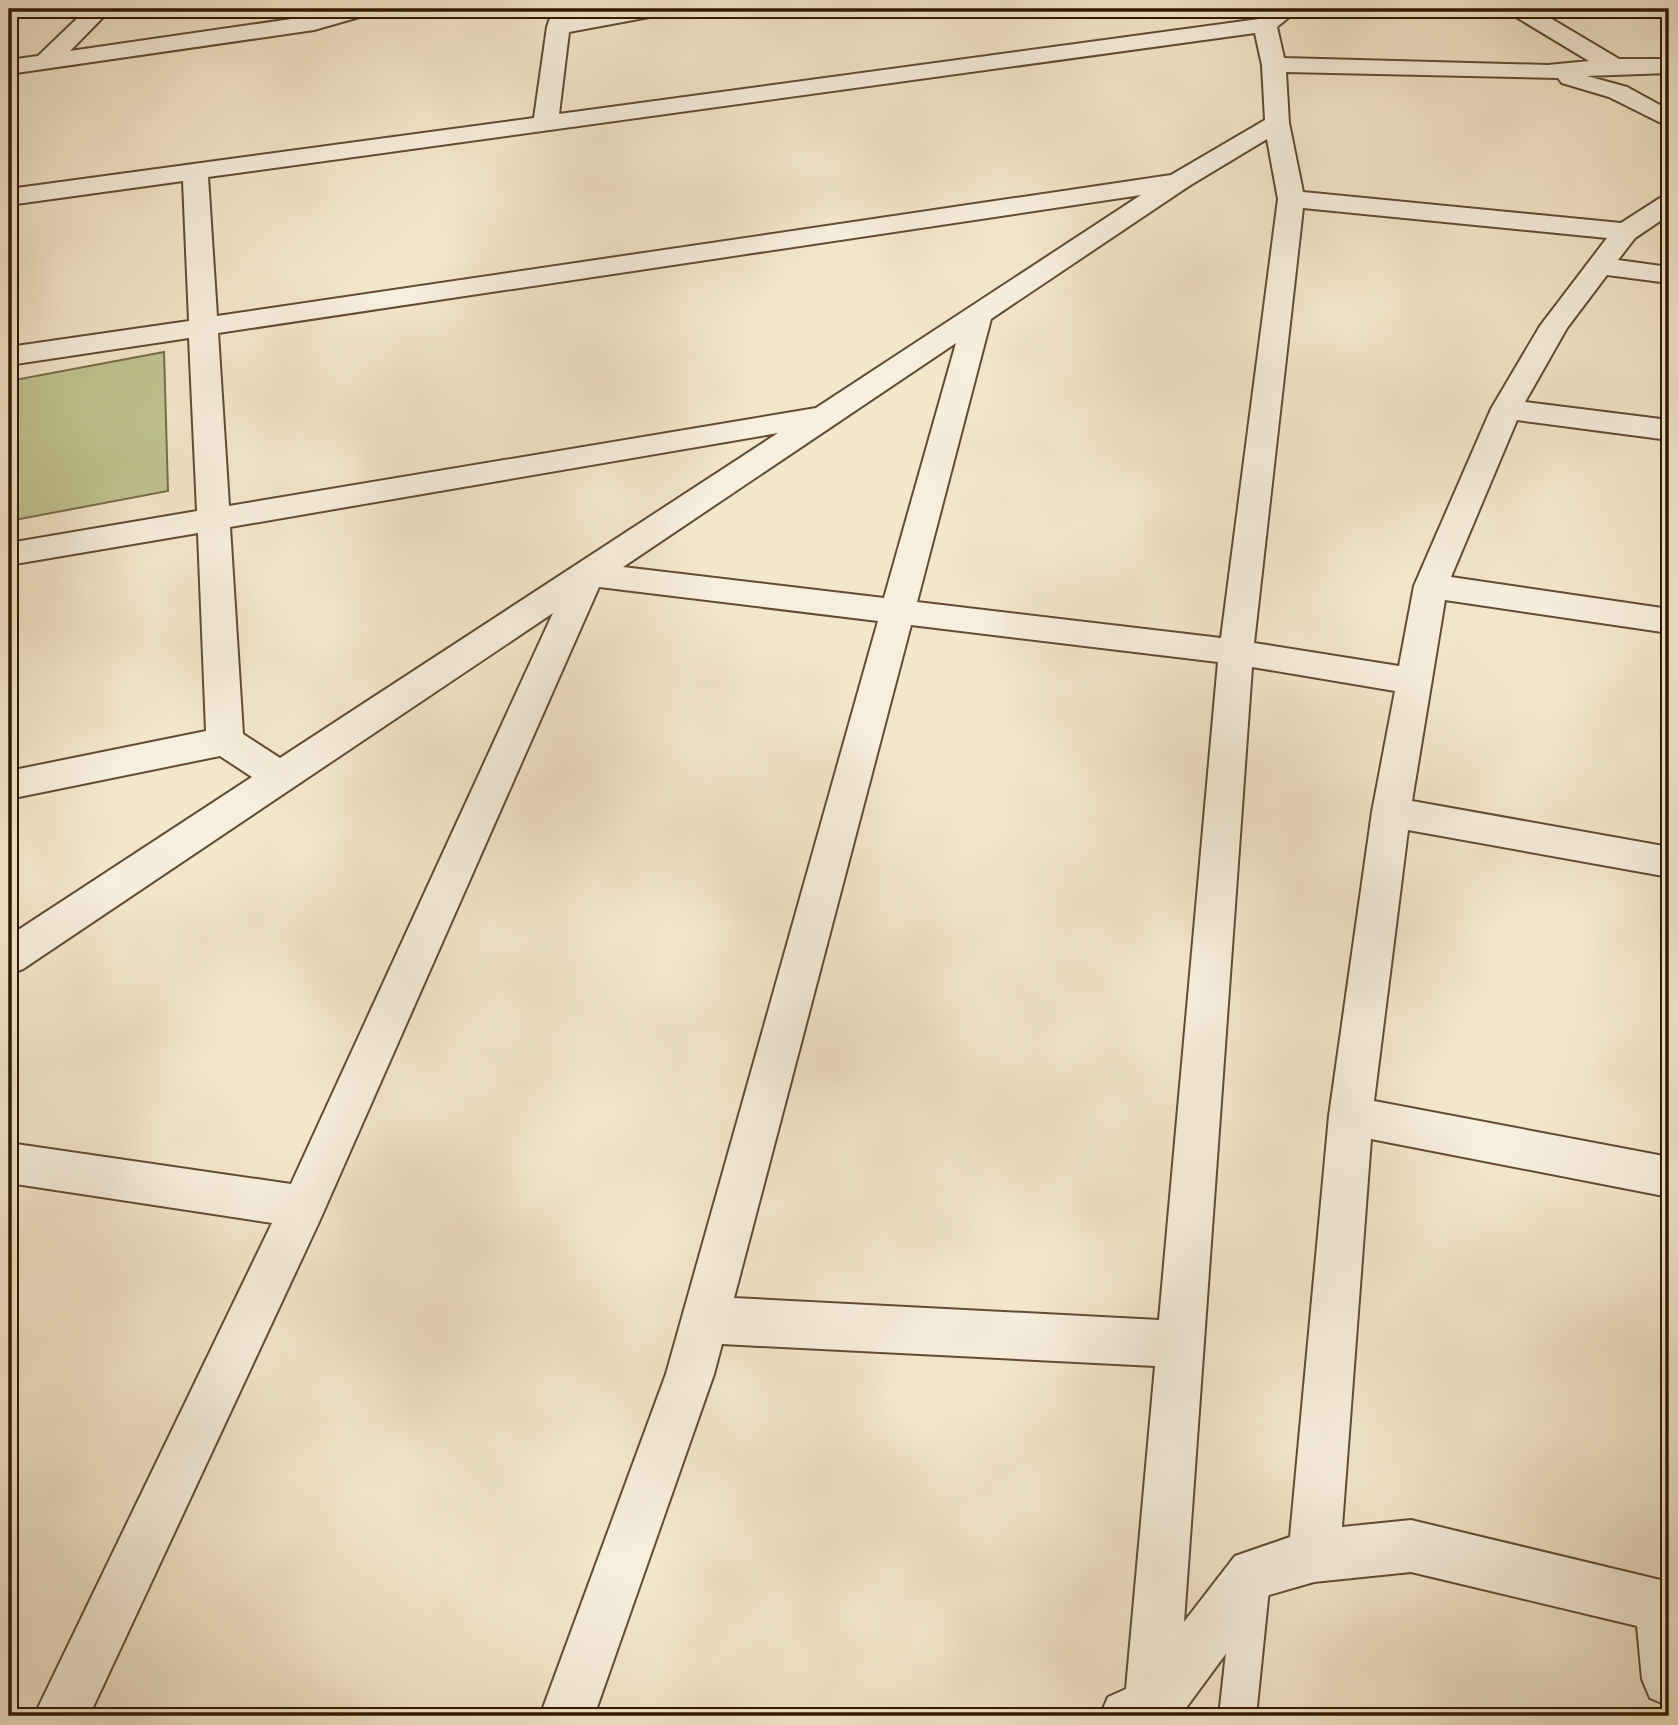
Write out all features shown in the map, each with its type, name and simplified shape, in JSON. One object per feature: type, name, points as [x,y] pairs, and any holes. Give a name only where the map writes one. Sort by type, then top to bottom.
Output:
[{"type":"street","points":[[45,62],[100,9]]},
{"type":"street","points":[[9,67],[314,23],[362,9]]},
{"type":"street","points":[[546,123],[561,18],[655,9]]},
{"type":"street","points":[[1519,9],[1614,66]]},
{"type":"street","points":[[9,197],[546,123],[1277,17],[1274,65],[1277,123],[1291,199],[1236,652],[1181,1344],[1140,1713]]},
{"type":"street","points":[[1274,65],[1548,72],[1614,66],[1669,66]]},
{"type":"street","points":[[1548,72],[1618,92],[1669,120]]},
{"type":"street","points":[[9,957],[1180,181],[1277,123]]},
{"type":"street","points":[[195,172],[225,741]]},
{"type":"street","points":[[9,356],[1180,181]]},
{"type":"street","points":[[1291,199],[1626,232]]},
{"type":"street","points":[[1314,1556],[1351,1116],[1391,813],[1432,586],[1506,409],[1554,326],[1626,232],[1669,204]]},
{"type":"street","points":[[1600,266],[1669,275]]},
{"type":"street","points":[[566,1716],[690,1374],[978,315]]},
{"type":"street","points":[[1506,409],[1669,430]]},
{"type":"street","points":[[9,554],[828,415]]},
{"type":"street","points":[[588,574],[1236,652],[1413,681]]},
{"type":"street","points":[[61,1716],[303,1207],[588,574]]},
{"type":"street","points":[[1432,586],[1669,621]]},
{"type":"street","points":[[9,785],[225,741],[281,777]]},
{"type":"street","points":[[1391,813],[1669,862]]},
{"type":"street","points":[[1351,1116],[1669,1177]]},
{"type":"street","points":[[9,1163],[303,1207]]},
{"type":"street","points":[[705,1320],[1181,1344]]},
{"type":"street","points":[[1140,1713],[1253,1574],[1314,1556],[1411,1546],[1665,1607],[1669,1679]]},
{"type":"lane","points":[[1237,1716],[1253,1574]]},
{"type":"green space","points":[[164,352],[168,491],[9,521],[9,381]]}]
